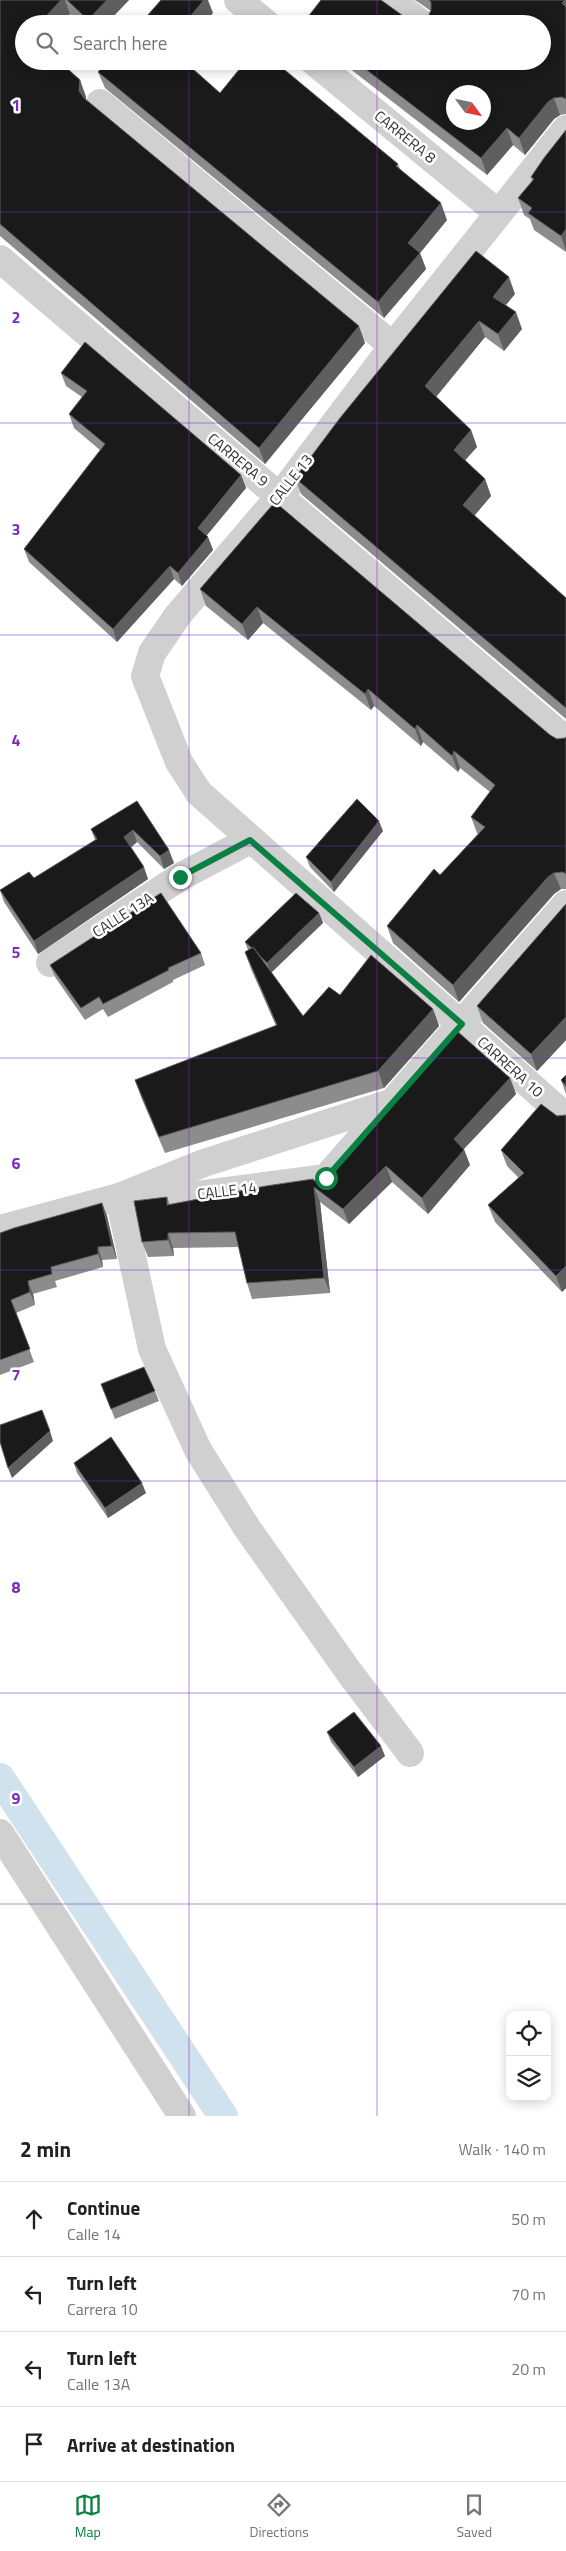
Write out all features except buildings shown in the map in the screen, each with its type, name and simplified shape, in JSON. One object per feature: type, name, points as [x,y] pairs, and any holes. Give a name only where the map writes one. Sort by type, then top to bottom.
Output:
[{"type":"street","points":[[238,0],[256,15]]},
{"type":"street","points":[[391,0],[410,15]]},
{"type":"street","name":"CARRERA 8","points":[[324,70],[498,213]]},
{"type":"street","points":[[100,103],[393,346]]},
{"type":"street","name":"CALLE 13","points":[[250,840],[199,793],[179,762],[145,676],[152,653],[178,615],[280,496],[393,346],[566,129]]},
{"type":"street","name":"CARRERA 9","points":[[0,259],[566,740]]},
{"type":"street","name":"CALLE 13A","points":[[50,963],[180,877],[250,840]]},
{"type":"street","name":"CARRERA 10","points":[[250,840],[566,1117]]},
{"type":"street","name":"CALLE 14","points":[[119,1198],[197,1195],[326,1178],[566,904]]},
{"type":"street","name":"CALLE 14","points":[[0,1229],[119,1198],[204,1163],[390,1103]]},
{"type":"street","points":[[119,1198],[152,1349],[198,1450],[247,1528],[349,1672],[410,1753]]},
{"type":"street","points":[[0,1833],[182,2116]]},
{"type":"waterway","points":[[0,1778],[223,2116]]},
{"type":"route","points":[[180,877],[250,840],[462,1024],[390,1103],[326,1178]]}]
